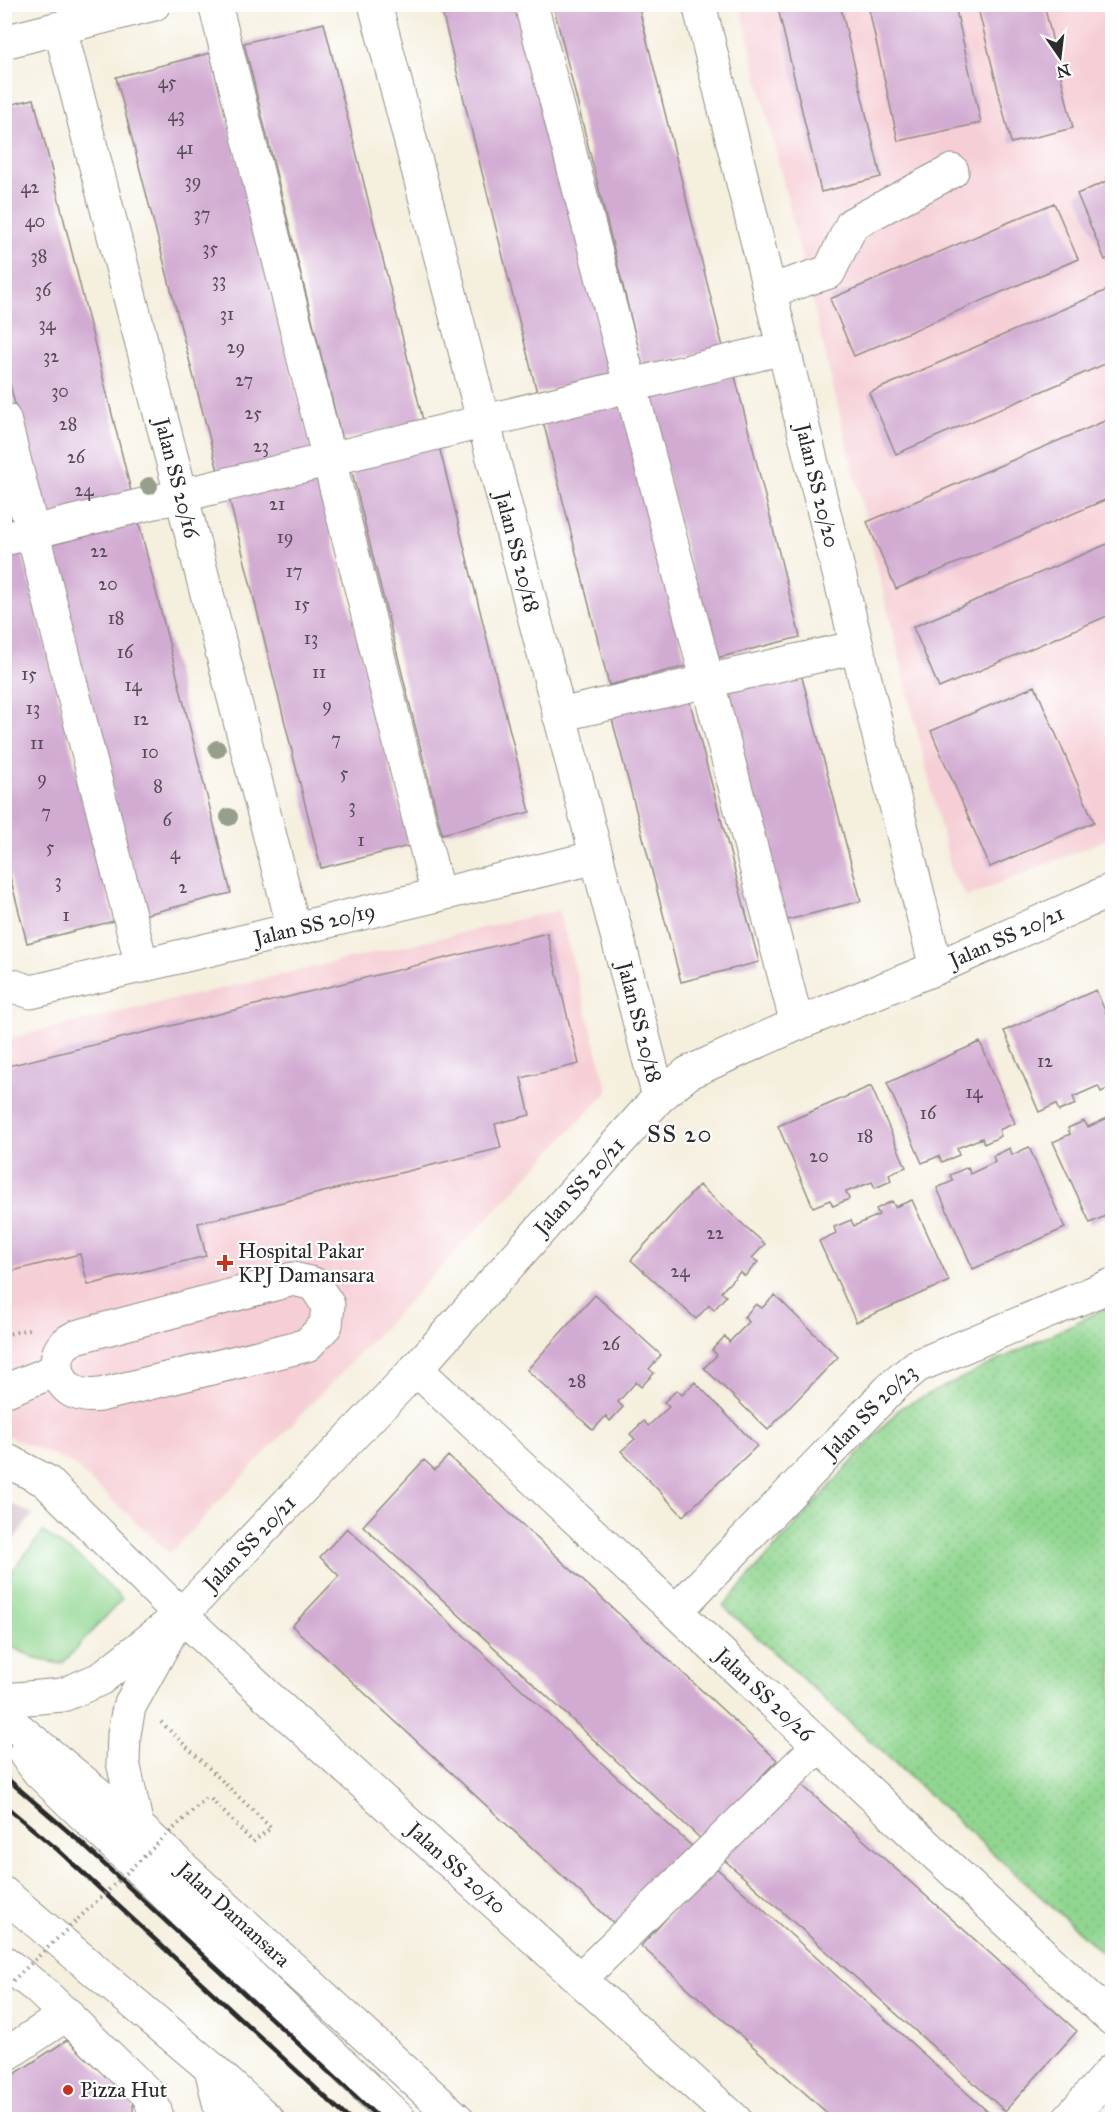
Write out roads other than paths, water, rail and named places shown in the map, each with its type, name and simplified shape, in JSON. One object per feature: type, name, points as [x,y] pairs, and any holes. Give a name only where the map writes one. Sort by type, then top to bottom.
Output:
[{"type":"street","points":[[4,42],[154,4]]},
{"type":"street","points":[[215,4],[438,895]]},
{"type":"street","name":"Jalan SS 20/18","points":[[375,4],[659,1097]]},
{"type":"street","points":[[531,4],[797,1024]]},
{"type":"street","name":"Jalan SS 20/20","points":[[699,4],[936,968]]},
{"type":"street","name":"Jalan SS 20/16","points":[[60,28],[294,929]]},
{"type":"street","points":[[769,291],[829,272],[852,224],[952,171]]},
{"type":"street","points":[[19,536],[783,348]]},
{"type":"street","points":[[4,419],[19,536],[142,966]]},
{"type":"street","points":[[560,715],[856,647]]},
{"type":"street","name":"Jalan SS 20/19","points":[[18,987],[142,966],[597,857]]},
{"type":"street","name":"Jalan SS 20/21","points":[[4,1700],[63,1695],[100,1680],[181,1615],[416,1369],[659,1097],[688,1073],[797,1024],[936,968],[1113,890]]},
{"type":"street","points":[[293,1279],[314,1284],[328,1305],[326,1325],[307,1345],[181,1376],[100,1395],[86,1396],[72,1391],[64,1384],[57,1370],[57,1357],[63,1345],[76,1337],[293,1279]]},
{"type":"street","name":"Jalan SS 20/23","points":[[676,1611],[893,1386],[917,1366],[1113,1285]]},
{"type":"street","name":"Jalan SS 20/26","points":[[416,1369],[1113,2019]]},
{"type":"street","points":[[4,1391],[57,1370]]},
{"type":"street","name":"Jalan SS 20/10","points":[[4,1459],[46,1481],[181,1615],[266,1695],[735,2120]]},
{"type":"street","name":"Jalan SS 20/21","points":[[137,1826],[123,1762],[124,1734],[129,1707],[181,1615]]},
{"type":"street","name":"Jalan Damansara","points":[[4,1717],[137,1826],[458,2120]]},
{"type":"street","points":[[4,1726],[39,1772],[389,2117]]},
{"type":"street","points":[[580,1979],[819,1745]]},
{"type":"street","points":[[4,1894],[211,2068],[268,2120]]},
{"type":"street","points":[[4,1962],[67,2014],[148,2094],[156,2113],[155,2120]]},
{"type":"street","points":[[4,2056],[67,2014]]},
{"type":"street","points":[[211,2068],[223,2120]]},
{"type":"street","points":[[1068,2120],[1113,2070]]},
{"type":"railway","points":[[4,1776],[78,1840],[381,2120]]},
{"type":"railway","points":[[4,1805],[58,1850],[350,2120]]},
{"type":"place","name":"Hospital Pakar KPJ Damansara","points":[[225,1263]]},
{"type":"place","name":"Pizza Hut","points":[[68,2090]]},
{"type":"district","name":"SS 20","points":[[680,1134]]}]
